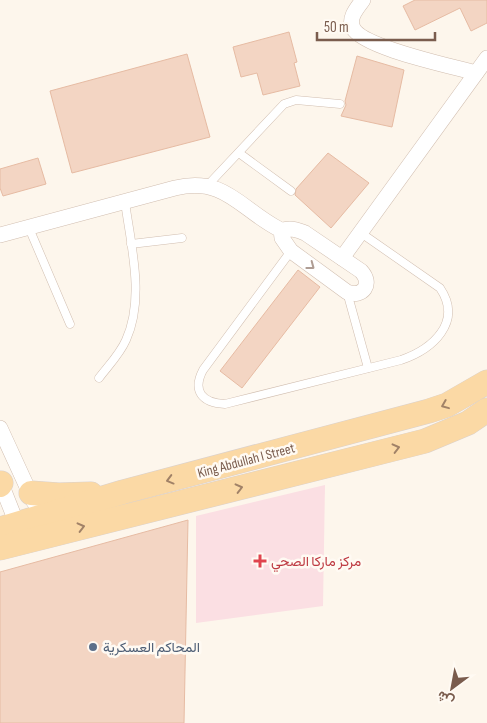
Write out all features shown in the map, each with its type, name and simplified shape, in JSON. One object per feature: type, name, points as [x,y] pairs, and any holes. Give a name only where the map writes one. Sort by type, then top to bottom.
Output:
[{"type":"main road","name":"King Abdullah I Street","points":[[45,526],[122,492],[428,411],[455,401],[487,382]]},
{"type":"main road","name":"King Abdullah I Street","points":[[0,548],[14,532],[425,441],[468,422],[487,410]]},
{"type":"main road","points":[[30,493],[59,495],[122,492]]},
{"type":"street","points":[[363,0],[351,20],[353,28],[364,38],[403,54],[476,73]]},
{"type":"street","points":[[342,258],[487,58]]},
{"type":"street","points":[[0,235],[185,185],[208,186],[230,196],[281,230],[297,230],[342,258],[365,276],[367,282],[365,288],[360,293],[354,295],[347,292],[291,251],[286,245],[281,230]]},
{"type":"street","points":[[0,428],[45,526]]},
{"type":"street","points":[[0,483],[14,532]]},
{"type":"lane","points":[[208,186],[280,108],[290,101],[340,104]]},
{"type":"lane","points":[[239,152],[291,191]]},
{"type":"lane","points":[[99,378],[125,342],[133,322],[136,302],[125,202]]},
{"type":"lane","points":[[29,228],[70,324]]},
{"type":"lane","points":[[291,251],[203,370],[197,385],[200,393],[206,400],[215,404],[225,404],[402,360],[424,351],[433,343],[441,333],[448,317],[449,307],[446,297],[440,288],[361,232]]},
{"type":"lane","points":[[131,244],[182,238]]},
{"type":"lane","points":[[347,292],[368,368]]},
{"type":"shaded area","name":"مركز ماركا الصحي","points":[[325,485],[323,606],[196,623],[196,516]]},
{"type":"building","points":[[415,0],[487,0],[487,23],[471,31],[460,8],[415,30],[403,6]]},
{"type":"building","points":[[289,32],[297,62],[294,63],[300,86],[263,95],[257,73],[241,77],[233,47]]},
{"type":"building","points":[[187,54],[210,137],[72,173],[50,91]]},
{"type":"building","points":[[357,56],[404,70],[392,127],[341,116],[346,105],[345,101]]},
{"type":"building","points":[[328,153],[369,183],[331,228],[295,195],[296,189]]},
{"type":"building","points":[[38,158],[46,184],[3,196],[0,188],[0,169]]},
{"type":"building","points":[[298,270],[320,287],[242,388],[220,371]]},
{"type":"building","name":"المحاكم العسكرية","points":[[188,520],[184,723],[0,723],[0,572]]},
{"type":"place","name":"مركز ماركا الصحي","points":[[260,561]]},
{"type":"place","name":"المحاكم العسكرية","points":[[93,647]]}]
